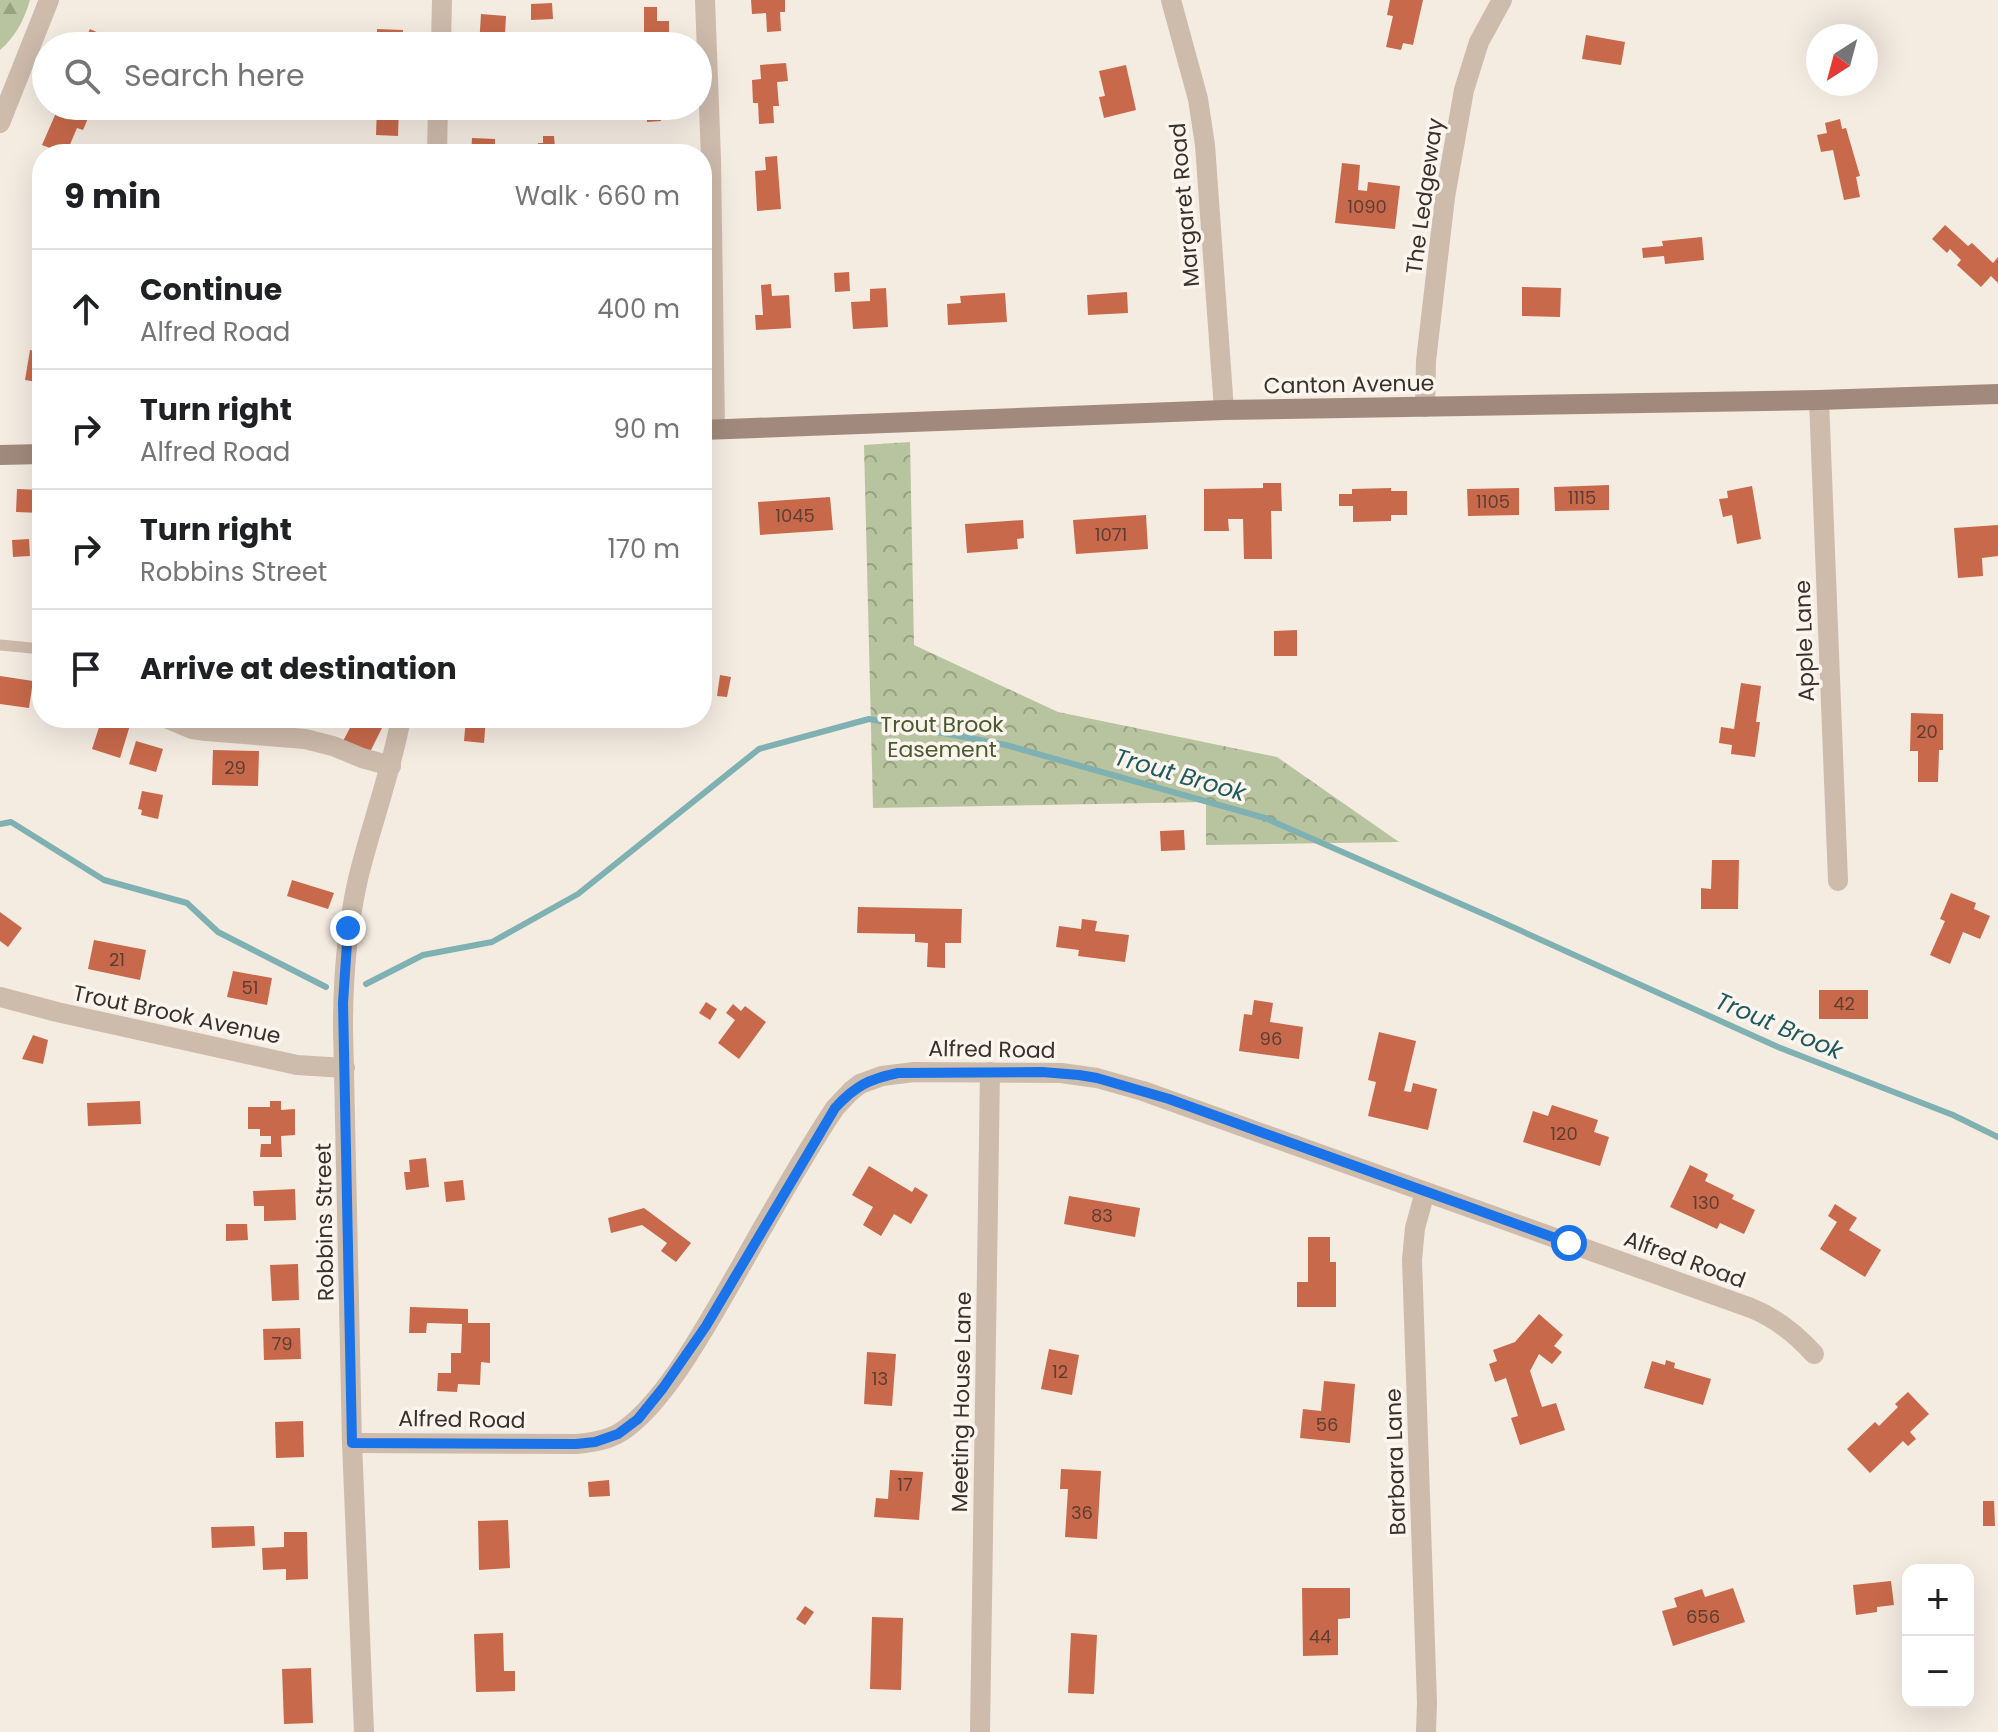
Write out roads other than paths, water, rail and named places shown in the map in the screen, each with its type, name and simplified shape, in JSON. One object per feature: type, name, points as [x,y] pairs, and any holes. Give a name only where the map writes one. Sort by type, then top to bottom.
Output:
[{"type":"main road","name":"Canton Avenue","points":[[712,430],[1224,410],[1998,394]]},
{"type":"main road","points":[[0,455],[32,454]]},
{"type":"street","points":[[36,32],[49,0]]},
{"type":"street","points":[[441,32],[442,0]]},
{"type":"street","points":[[705,0],[706,32]]},
{"type":"street","name":"Margaret Road","points":[[1171,0],[1202,121],[1224,410]]},
{"type":"street","name":"The Ledgeway","points":[[1425,407],[1426,361],[1441,227],[1464,90],[1479,42],[1502,0]]},
{"type":"street","points":[[0,123],[32,43]]},
{"type":"street","points":[[437,144],[438,120]]},
{"type":"street","points":[[710,120],[710,144]]},
{"type":"street","name":"Apple Lane","points":[[1819,400],[1838,881]]},
{"type":"street","points":[[190,728],[305,739],[391,766]]},
{"type":"street","name":"Robbins Street","points":[[364,1732],[352,1443],[343,1003],[348,928],[399,728]]},
{"type":"street","name":"Trout Brook Avenue","points":[[0,997],[297,1065],[345,1068]]},
{"type":"street","name":"Meeting House Lane","points":[[980,1732],[990,1072]]},
{"type":"street","name":"Alfred Road","points":[[352,1443],[576,1444],[595,1442],[629,1427],[648,1408],[706,1326],[828,1118],[851,1091],[871,1079],[898,1073],[1079,1075],[1169,1099],[1764,1313],[1790,1330],[1814,1354]]},
{"type":"street","name":"Barbara Lane","points":[[1425,1192],[1415,1228],[1412,1260],[1426,1732]]},
{"type":"lane","points":[[0,645],[32,648]]},
{"type":"waterway","name":"Trout Brook","points":[[366,984],[423,955],[492,942],[578,894],[759,749],[869,719],[1006,745],[1265,818],[1778,1047],[1953,1115],[1998,1137]]},
{"type":"waterway","name":"Trout Brook","points":[[0,824],[11,822],[104,880],[187,903],[218,932],[326,987]]},
{"type":"park label","name":"Trout Brook Easement","points":[[942,736]]}]
